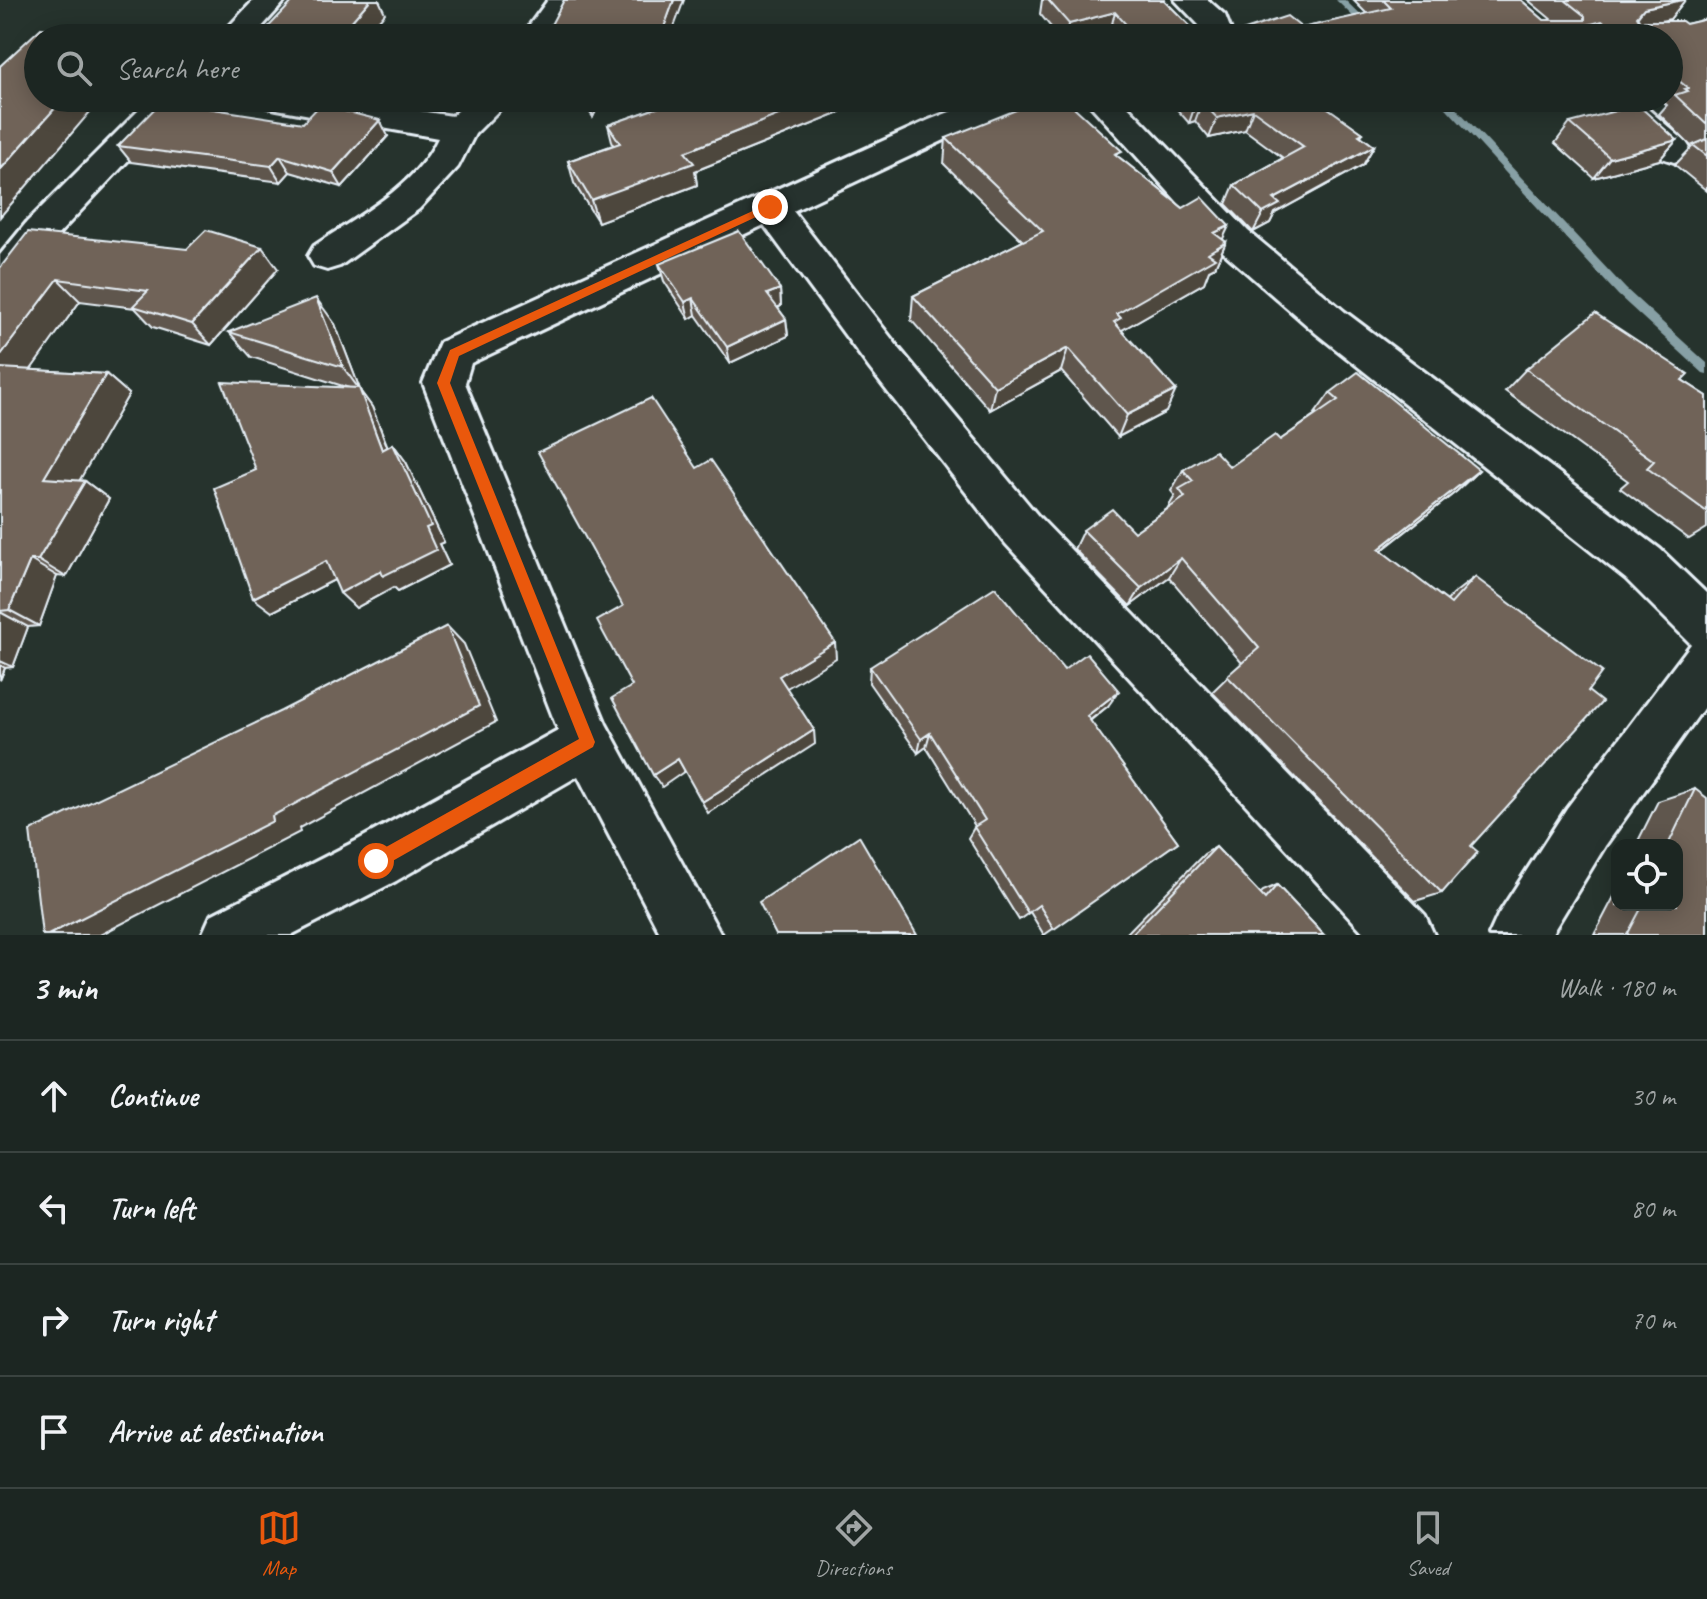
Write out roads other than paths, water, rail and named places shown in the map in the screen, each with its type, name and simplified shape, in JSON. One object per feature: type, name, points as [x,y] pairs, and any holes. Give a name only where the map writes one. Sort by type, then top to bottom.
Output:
[{"type":"street","points":[[248,24],[271,0]]},
{"type":"street","points":[[546,24],[564,0]]},
{"type":"street","points":[[1190,0],[1214,24]]},
{"type":"street","points":[[0,282],[40,231],[156,112]]},
{"type":"street","points":[[354,112],[460,128]]},
{"type":"street","points":[[327,256],[406,200],[446,159],[460,128],[478,112]]},
{"type":"street","points":[[692,935],[588,742],[444,383],[454,353],[941,128],[982,112]]},
{"type":"street","points":[[1114,112],[1235,241],[1331,323],[1643,564],[1707,627]]},
{"type":"street","points":[[1630,112],[1674,150]]},
{"type":"street","points":[[770,207],[884,358],[1022,530],[1405,935]]},
{"type":"street","points":[[1518,935],[1586,827],[1707,661]]},
{"type":"street","points":[[231,935],[376,861],[588,742]]},
{"type":"waterway","points":[[1340,0],[1365,24]]},
{"type":"waterway","points":[[1455,112],[1622,292],[1707,370]]}]
